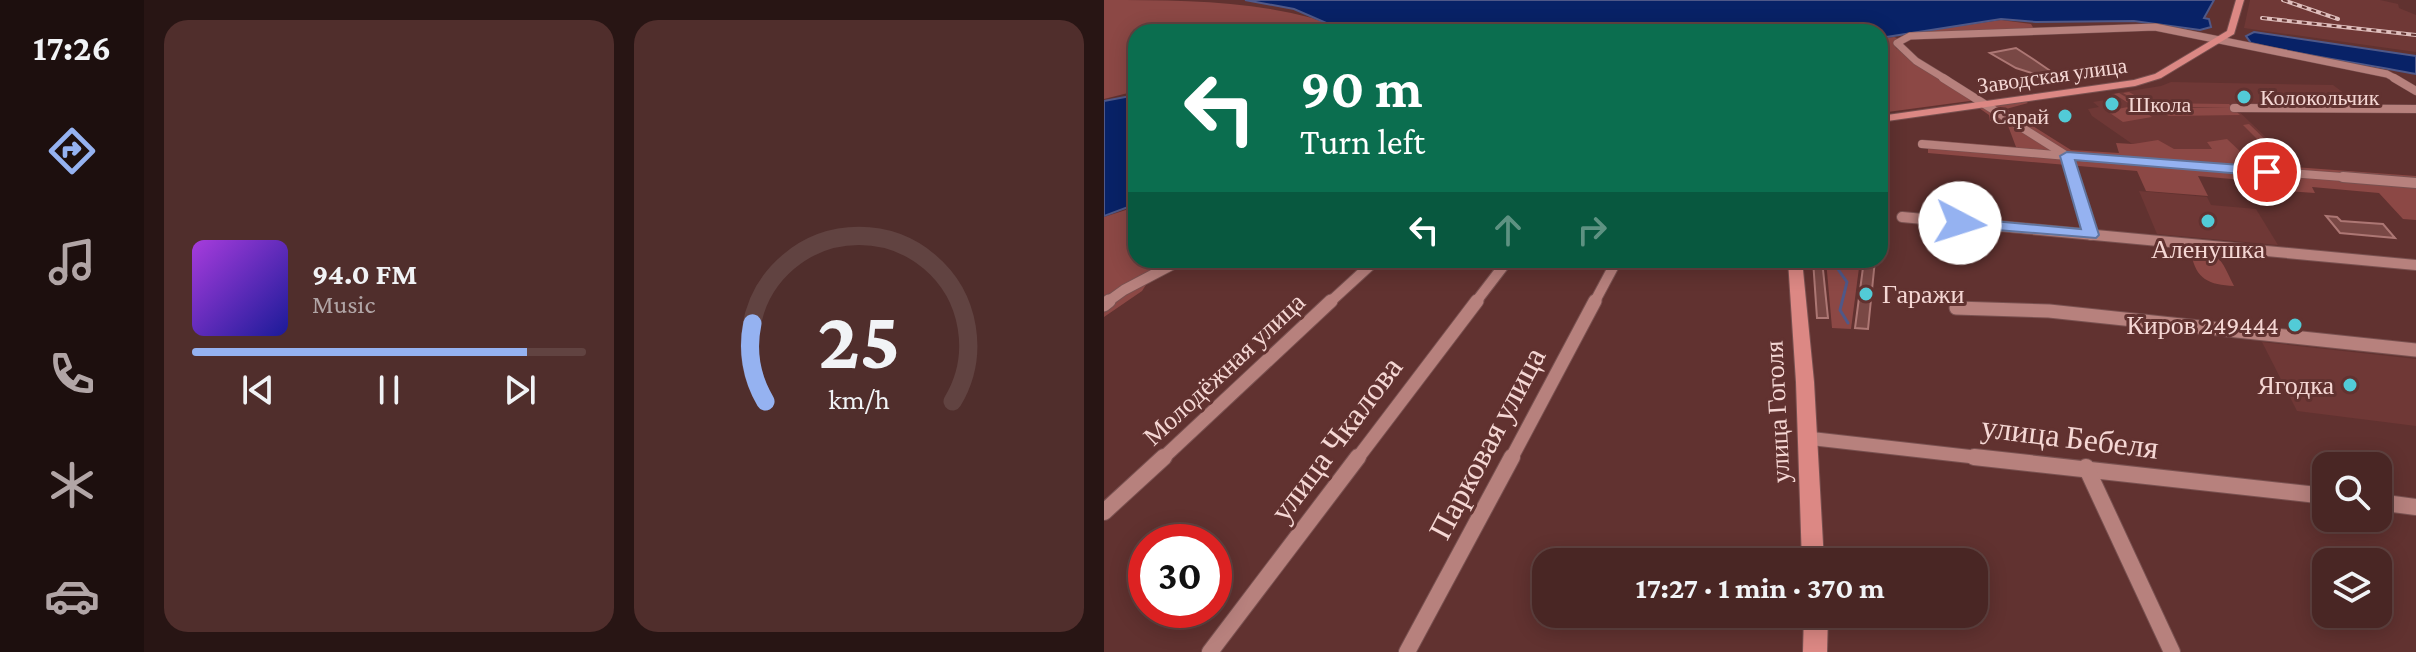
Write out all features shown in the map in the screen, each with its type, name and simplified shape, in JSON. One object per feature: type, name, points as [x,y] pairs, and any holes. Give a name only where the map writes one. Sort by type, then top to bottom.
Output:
[{"type":"main road","points":[[2220,41],[2231,32],[2240,0]]},
{"type":"main road","name":"Заводская улица","points":[[1888,118],[2150,79],[2220,41]]},
{"type":"main road","name":"улица Гоголя","points":[[1796,268],[1812,548]]},
{"type":"main road","points":[[1815,652],[1816,628]]},
{"type":"street","points":[[2091,235],[2067,156],[1916,61],[1899,47],[1897,43],[1900,38],[2144,27],[2387,74],[2416,91]]},
{"type":"street","points":[[2234,108],[2416,109]]},
{"type":"street","points":[[1922,144],[2415,184]]},
{"type":"street","points":[[1902,217],[2416,265]]},
{"type":"street","points":[[1104,305],[1124,290],[1166,268]]},
{"type":"street","name":"Молодёжная улица","points":[[1104,512],[1367,268]]},
{"type":"street","name":"улица Чкалова","points":[[1210,652],[1502,268]]},
{"type":"street","name":"Парковая улица","points":[[1407,652],[1613,268]]},
{"type":"street","points":[[1956,308],[2049,311],[2416,350]]},
{"type":"street","name":"улица Бебеля","points":[[1807,438],[2312,494]]},
{"type":"street","points":[[2086,467],[2172,652]]},
{"type":"street","points":[[2392,504],[2416,507]]},
{"type":"shaded area","points":[[1104,0],[1236,4],[1287,12],[1327,24],[1128,24],[1128,93],[1104,99]]},
{"type":"shaded area","points":[[1245,0],[2214,0],[2204,18],[2209,19],[2211,27],[2200,30],[2134,21],[2036,22],[2001,19],[1888,37],[1888,24],[1329,24],[1294,9]]},
{"type":"shaded area","points":[[2250,0],[2380,0],[2398,4],[2399,8],[2416,15],[2416,52],[2244,28]]},
{"type":"shaded area","points":[[2001,20],[2031,24],[2034,29],[1919,32]]},
{"type":"shaded area","points":[[2254,32],[2416,56],[2416,74],[2251,43],[2246,36]]},
{"type":"shaded area","points":[[1888,38],[1897,38],[1894,43],[1896,48],[1977,100],[1888,112]]},
{"type":"shaded area","points":[[2171,82],[2333,85],[2360,105],[2231,104],[2296,166],[2151,157],[2092,116],[2088,109],[2099,107],[2093,102],[2117,98],[2111,94]]},
{"type":"shaded area","points":[[2129,92],[2148,103],[2229,104],[2240,115],[2169,116],[2161,112],[2148,114],[2152,117],[2123,122],[2107,111],[2133,106],[2114,94],[2119,93],[2144,108],[2230,108],[2146,106],[2123,93]]},
{"type":"shaded area","points":[[1128,96],[1128,207],[1104,216],[1104,101]]},
{"type":"shaded area","points":[[2028,103],[2006,109],[2071,150],[2119,153],[2116,143],[2158,140],[2174,149],[2212,149],[2207,142],[2227,139],[2244,155],[2273,155],[2243,125],[2249,124],[2294,167],[2416,176],[2416,220],[2403,219],[2379,193],[2312,187],[2315,193],[2260,189],[2254,181],[2198,176],[2208,196],[2146,191],[2137,171],[1928,153],[1928,140],[2016,147],[2007,123],[1990,121],[1989,115],[1979,108]]},
{"type":"shaded area","name":"Аленушка","points":[[2139,191],[2207,197],[2211,205],[2256,209],[2278,245],[2157,234]]},
{"type":"shaded area","points":[[1128,209],[1128,268],[1157,268],[1142,291],[1104,317],[1104,217]]},
{"type":"shaded area","points":[[2191,250],[2209,253],[2219,259],[2234,286],[2217,284],[2204,278],[2195,267]]},
{"type":"shaded area","points":[[1827,268],[1859,268],[1851,329],[1832,328]]},
{"type":"shaded area","name":"Ягодка","points":[[2262,342],[2416,359],[2416,426],[2297,411]]},
{"type":"building","points":[[2016,48],[2052,72],[2035,74],[2016,68],[1990,53]]},
{"type":"building","points":[[2326,216],[2337,217],[2341,221],[2383,224],[2395,238],[2340,233]]},
{"type":"building","name":"Гаражи","points":[[1814,268],[1823,268],[1828,318],[1817,318]]},
{"type":"building","name":"Гаражи","points":[[1863,268],[1874,268],[1868,329],[1855,328]]},
{"type":"waterway","points":[[1837,268],[1847,282],[1840,310],[1848,323]]},
{"type":"railway","points":[[2283,0],[2338,19]]},
{"type":"railway","points":[[2262,18],[2416,35]]},
{"type":"place","name":"Колокольчик","points":[[2244,97]]},
{"type":"place","name":"Школа","points":[[2112,104]]},
{"type":"place","name":"Сарай","points":[[2065,116]]},
{"type":"place","name":"Аленушка","points":[[2208,221]]},
{"type":"place","name":"Гаражи","points":[[1866,294]]},
{"type":"place","name":"Киров 249444","points":[[2295,325]]},
{"type":"place","name":"Ягодка","points":[[2350,385]]},
{"type":"route","points":[[1960,223],[2091,235],[2067,156],[2267,172]]}]
